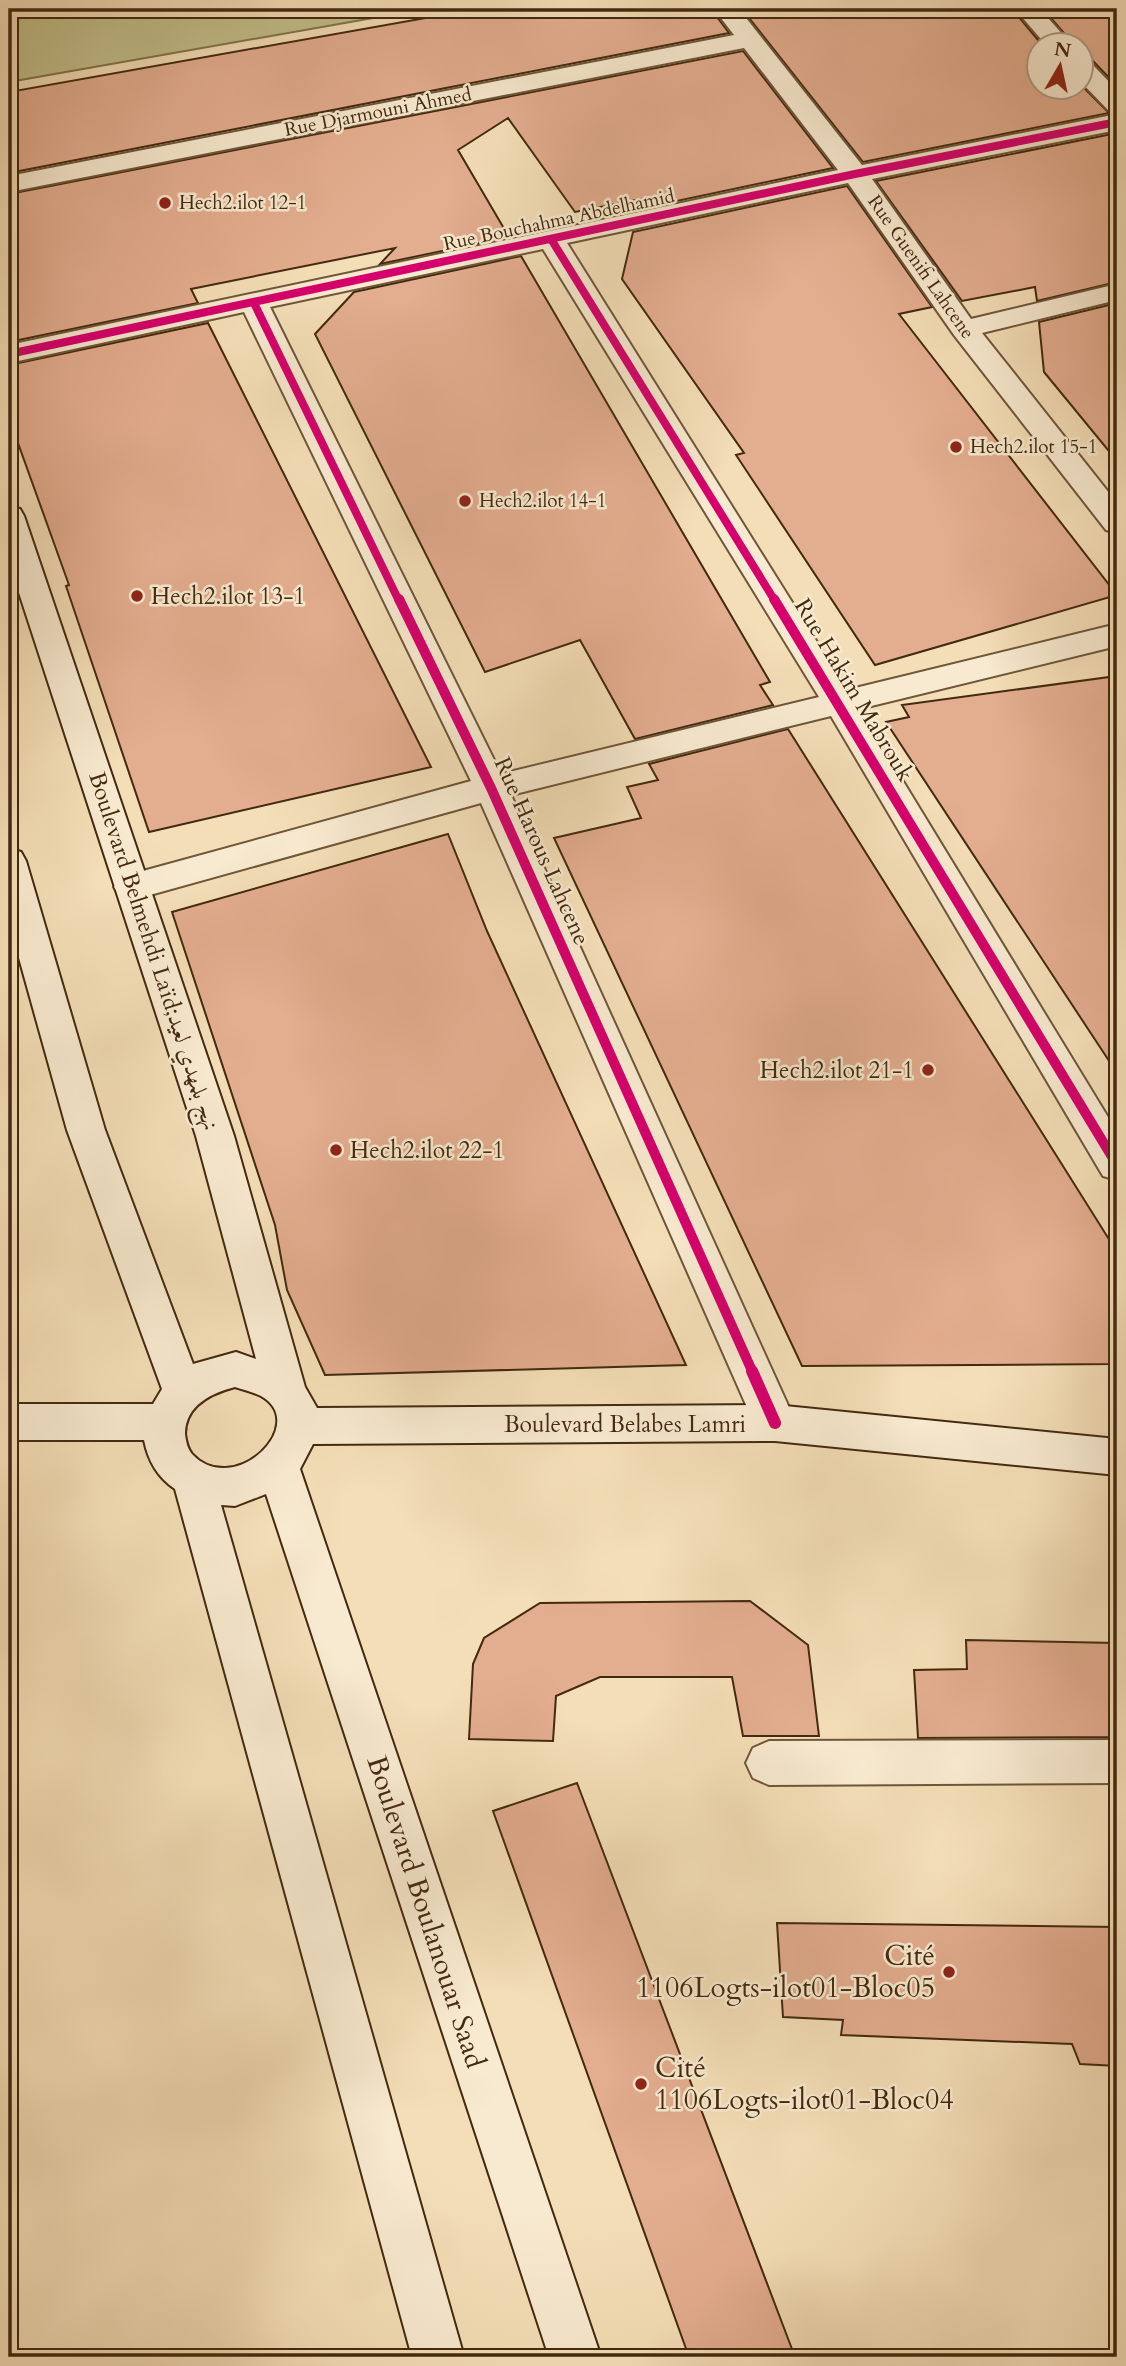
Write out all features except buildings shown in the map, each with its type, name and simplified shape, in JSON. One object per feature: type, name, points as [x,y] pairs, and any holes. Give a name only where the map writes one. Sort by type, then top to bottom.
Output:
[{"type":"street","name":"Rue Guenifi Lahcene","points":[[726,9],[855,174],[964,329],[1117,523]]},
{"type":"street","points":[[1027,9],[1048,32]]},
{"type":"street","name":"Rue Djarmouni Ahmed","points":[[9,184],[748,40]]},
{"type":"street","points":[[1094,81],[1117,106]]},
{"type":"street","name":"Rue Bouchahma Abdelhamid","points":[[9,354],[855,174],[1117,122]]},
{"type":"street","name":"Rue Hakim Mabrouk","points":[[551,239],[839,703],[1117,1165]]},
{"type":"street","points":[[964,329],[1117,292]]},
{"type":"street","name":"Rue Harous Lahcene","points":[[254,303],[491,788],[775,1423]]},
{"type":"street","name":"Boulevard Belmehdi Laïd;نهج بلمهدي لعيد","points":[[9,516],[215,1136],[292,1408]]},
{"type":"street","points":[[132,887],[491,788],[1117,635]]},
{"type":"street","points":[[9,861],[86,1130],[174,1406]]},
{"type":"street","points":[[236,1370],[263,1375],[292,1408],[293,1448],[278,1467],[259,1479],[237,1485],[214,1486],[193,1479],[179,1469],[169,1455],[164,1439],[174,1406],[206,1376],[236,1370]]},
{"type":"street","points":[[9,1422],[174,1406]]},
{"type":"street","name":"Boulevard Belabes Lamri","points":[[292,1408],[775,1423],[1117,1457]]},
{"type":"street","name":"Boulevard Boulanouar Saad","points":[[278,1467],[575,2357]]},
{"type":"street","points":[[193,1479],[438,2357]]},
{"type":"street","points":[[769,1763],[1117,1761]]},
{"type":"shaded area","points":[[9,9],[424,9],[9,82]]},
{"type":"cycle path","points":[[9,354],[855,174],[1117,122]]},
{"type":"cycle path","points":[[551,239],[839,703],[1117,1165]]},
{"type":"cycle path","points":[[254,303],[491,788],[775,1423]]},
{"type":"place","name":"Hech2.ilot 12-1","points":[[165,203]]},
{"type":"place","name":"Hech2.ilot 15-1","points":[[956,447]]},
{"type":"place","name":"Hech2.ilot 14-1","points":[[465,501]]},
{"type":"place","name":"Hech2.ilot 13-1","points":[[137,596]]},
{"type":"place","name":"Hech2.ilot 21-1","points":[[928,1070]]},
{"type":"place","name":"Hech2.ilot 22-1","points":[[336,1150]]},
{"type":"place","name":"Cité 1106Logts-ilot01-Bloc05","points":[[949,1972]]},
{"type":"place","name":"Cité 1106Logts-ilot01-Bloc04","points":[[641,2084]]}]
